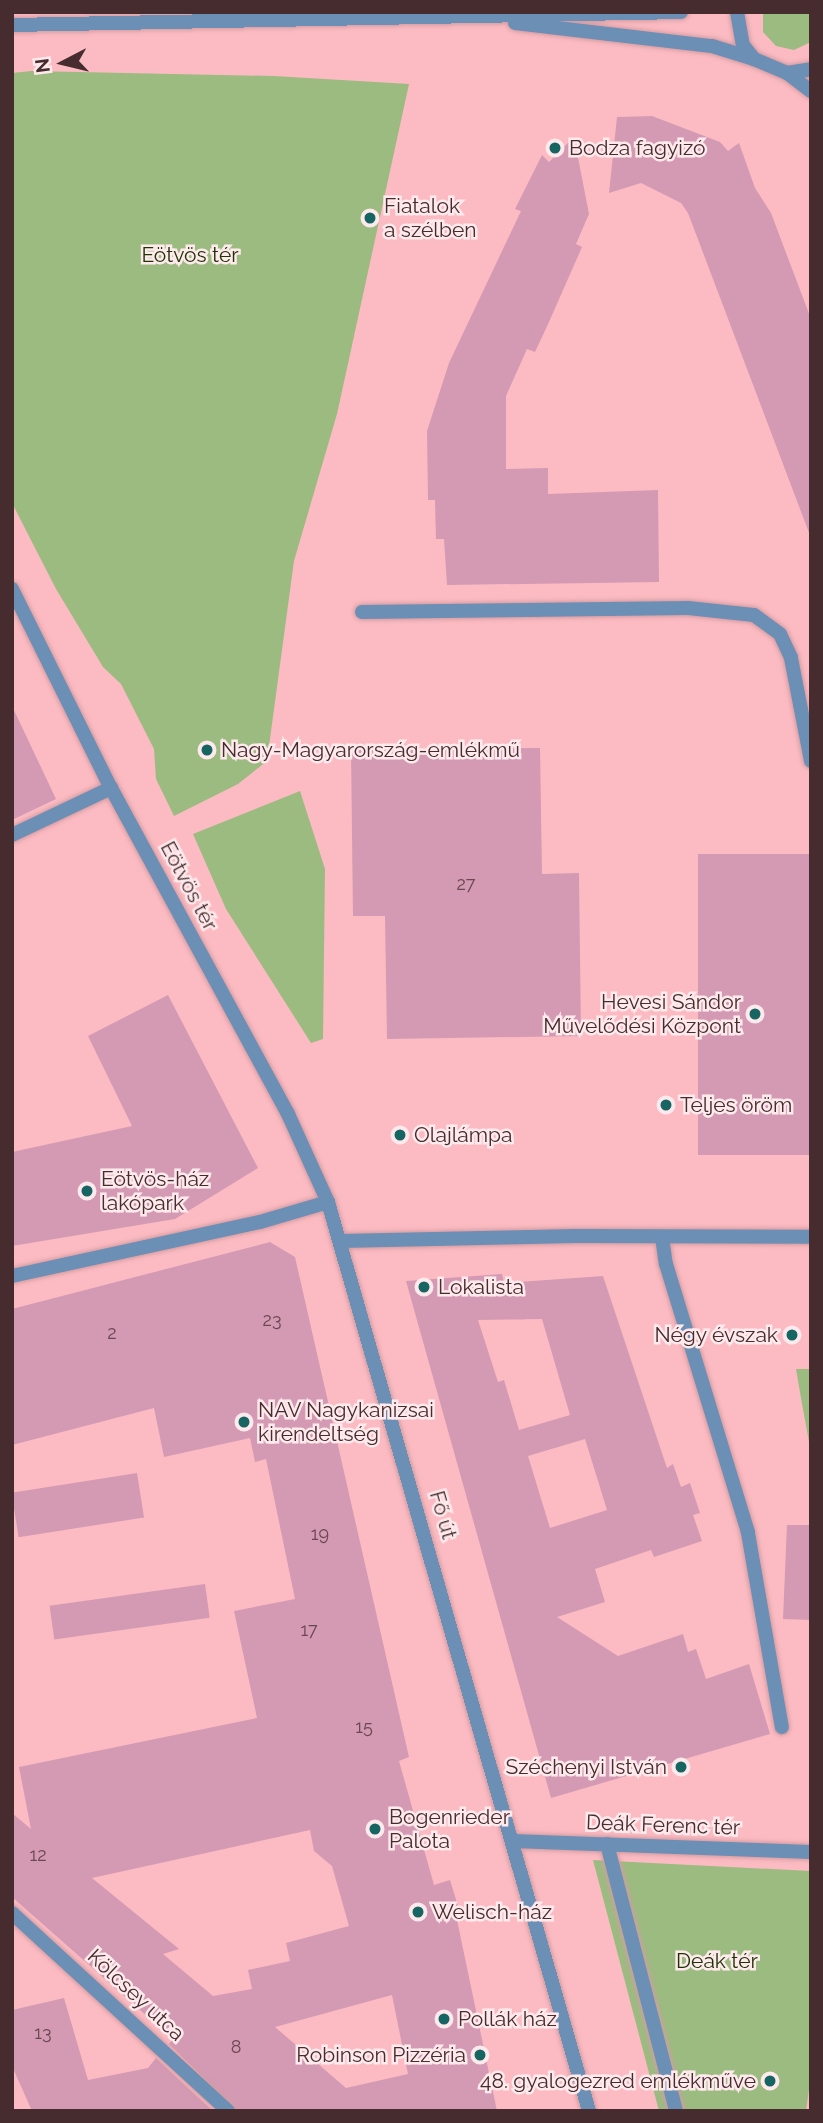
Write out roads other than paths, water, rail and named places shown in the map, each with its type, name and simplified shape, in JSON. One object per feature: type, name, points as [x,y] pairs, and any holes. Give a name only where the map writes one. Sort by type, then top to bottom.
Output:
[{"type":"street","points":[[12,24],[56,18],[681,12]]},
{"type":"street","points":[[737,12],[743,46],[754,59]]},
{"type":"street","points":[[455,14],[691,43],[754,59],[787,73],[811,91]]},
{"type":"street","points":[[787,73],[811,69]]},
{"type":"street","name":"Eötvös tér","points":[[12,589],[111,788],[288,1114],[328,1202]]},
{"type":"street","points":[[362,612],[688,608],[754,614],[780,634],[791,659],[811,761]]},
{"type":"street","points":[[12,835],[111,788]]},
{"type":"street","points":[[12,1276],[260,1222],[328,1202]]},
{"type":"street","name":"Fő út","points":[[328,1202],[513,1841]]},
{"type":"street","points":[[340,1241],[576,1236],[811,1237]]},
{"type":"street","points":[[662,1237],[666,1264],[748,1533],[782,1727]]},
{"type":"street","points":[[513,1841],[589,2111]]},
{"type":"street","name":"Deák Ferenc tér","points":[[513,1841],[811,1852]]},
{"type":"street","points":[[607,1844],[676,2111]]},
{"type":"street","name":"Kölcsey utca","points":[[12,1913],[228,2111]]},
{"type":"place","name":"Bodza fagyizó","points":[[555,148]]},
{"type":"place","name":"Fiatalok a szélben","points":[[370,218]]},
{"type":"place","name":"Nagy-Magyarország-emlékmű","points":[[207,750]]},
{"type":"place","name":"Hevesi Sándor Művelődési Központ","points":[[755,1014]]},
{"type":"place","name":"Teljes öröm","points":[[666,1105]]},
{"type":"place","name":"Olajlámpa","points":[[400,1135]]},
{"type":"place","name":"Eötvös-ház lakópark","points":[[87,1191]]},
{"type":"place","name":"Lokalista","points":[[424,1287]]},
{"type":"place","name":"Négy évszak","points":[[792,1335]]},
{"type":"place","name":"NAV Nagykanizsai kirendeltség","points":[[244,1422]]},
{"type":"place","name":"Széchenyi István","points":[[681,1767]]},
{"type":"place","name":"Bogenrieder Palota","points":[[375,1829]]},
{"type":"place","name":"Welisch-ház","points":[[418,1912]]},
{"type":"place","name":"Pollák ház","points":[[444,2019]]},
{"type":"place","name":"Robinson Pizzéria","points":[[480,2055]]},
{"type":"place","name":"48. gyalogezred emlékműve","points":[[770,2081]]},
{"type":"park label","name":"Deák tér","points":[[717,1961]]}]
